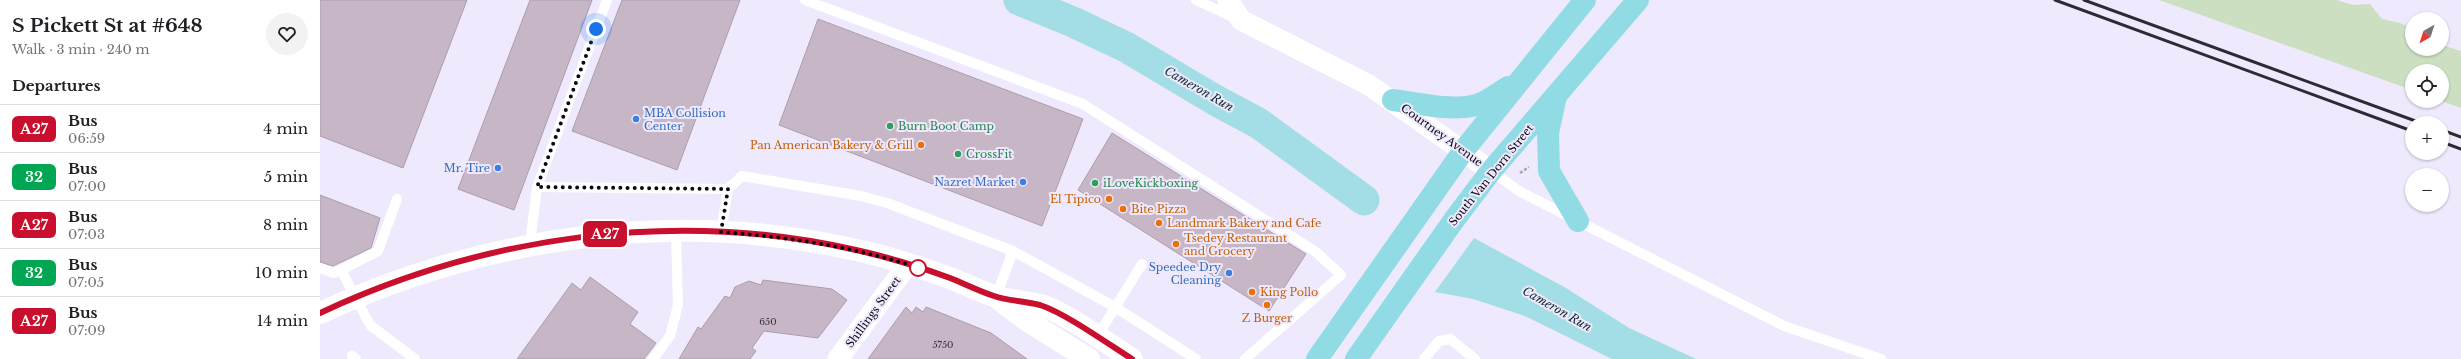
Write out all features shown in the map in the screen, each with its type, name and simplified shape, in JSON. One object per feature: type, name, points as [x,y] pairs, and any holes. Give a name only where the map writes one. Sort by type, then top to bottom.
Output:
[{"type":"main road","points":[[1317,359],[1464,150],[1585,0]]},
{"type":"main road","name":"South Van Dorn Street","points":[[1356,359],[1449,226],[1491,171],[1638,0]]},
{"type":"main road","points":[[1393,100],[1441,106],[1472,106],[1484,102],[1524,77]]},
{"type":"main road","points":[[1556,94],[1548,133],[1549,171],[1578,221]]},
{"type":"main road","points":[[320,313],[353,297],[467,258],[530,244],[607,233],[721,232],[808,241],[857,250],[908,264],[996,297],[1041,305],[1132,359]]},
{"type":"main road","points":[[996,297],[1029,322],[1089,359]]},
{"type":"street","points":[[1228,0],[1241,20]]},
{"type":"street","name":"Courtney Avenue","points":[[1241,20],[1393,100],[1491,171]]},
{"type":"street","name":"Shillings Street","points":[[838,359],[908,264]]},
{"type":"lane","points":[[530,244],[537,187],[607,0]]},
{"type":"lane","points":[[805,0],[1083,104],[1316,252],[1341,275],[1245,359]]},
{"type":"lane","points":[[1196,0],[1241,20]]},
{"type":"lane","points":[[1491,171],[1519,191],[1784,326],[1881,359]]},
{"type":"lane","points":[[721,232],[728,189],[742,176],[862,196],[887,202],[1013,251],[1115,307],[1196,359]]},
{"type":"lane","points":[[537,187],[728,189]]},
{"type":"lane","points":[[320,268],[333,273],[378,251],[397,199]]},
{"type":"lane","points":[[653,359],[670,336],[678,305],[676,232]]},
{"type":"lane","points":[[996,297],[1013,251]]},
{"type":"lane","points":[[1097,337],[1142,264]]},
{"type":"lane","points":[[341,270],[353,297],[370,325],[415,359]]},
{"type":"lane","points":[[1424,359],[1439,341],[1450,339],[1475,359]]},
{"type":"shaded area","points":[[2159,0],[2337,0],[2353,5],[2370,4],[2382,19],[2405,25],[2405,56],[2449,56],[2449,47],[2461,51],[2461,108],[2449,104],[2449,64],[2405,64],[2405,88]]},
{"type":"water","points":[[1474,238],[1566,288],[1629,328],[1696,359],[1612,359],[1525,316],[1473,299],[1435,292]]},
{"type":"building","points":[[320,0],[467,0],[403,168],[320,136]]},
{"type":"building","points":[[530,0],[592,0],[514,210],[458,189]]},
{"type":"building","points":[[622,0],[740,0],[677,170],[572,131]]},
{"type":"building","points":[[818,19],[1083,119],[1042,226],[779,125]]},
{"type":"building","points":[[1112,133],[1306,254],[1269,311],[1078,190]]},
{"type":"building","points":[[320,195],[380,218],[371,248],[333,266],[320,262]]},
{"type":"building","points":[[590,277],[638,312],[630,324],[656,343],[644,359],[517,359],[572,283],[581,290]]},
{"type":"building","points":[[763,280],[832,289],[847,300],[818,338],[764,331],[752,348],[756,351],[750,359],[679,359],[698,327],[701,329],[725,296],[730,298],[735,287],[749,281],[761,285]]},
{"type":"building","points":[[906,307],[912,313],[916,307],[923,312],[926,307],[991,333],[1027,359],[868,359]]},
{"type":"waterway","name":"Cameron Run","points":[[1019,0],[1073,22],[1126,47],[1215,100],[1258,123],[1364,200]]},
{"type":"railway","points":[[2055,0],[2405,128]]},
{"type":"railway","points":[[2084,0],[2405,117]]},
{"type":"railway","points":[[2449,133],[2461,137]]},
{"type":"railway","points":[[2449,145],[2461,149]]},
{"type":"bus line","name":"A27","points":[[320,313],[353,297],[429,270],[467,258],[542,242],[607,233],[721,232],[808,241],[857,250],[908,264],[950,278],[996,297],[1041,305],[1069,320],[1132,359]]},
{"type":"place","name":"MBA Collision Center","points":[[636,119]]},
{"type":"place","name":"Burn Boot Camp","points":[[890,126]]},
{"type":"place","name":"Pan American Bakery & Grill","points":[[921,145]]},
{"type":"place","name":"CrossFit","points":[[958,154]]},
{"type":"place","name":"Mr. Tire","points":[[498,168]]},
{"type":"place","name":"Nazret Market","points":[[1023,182]]},
{"type":"place","name":"iLoveKickboxing","points":[[1095,183]]},
{"type":"place","name":"El Tipico","points":[[1109,199]]},
{"type":"place","name":"Bite Pizza","points":[[1123,209]]},
{"type":"place","name":"Landmark Bakery and Cafe","points":[[1159,223]]},
{"type":"place","name":"Tsedey Restaurant and Grocery","points":[[1176,244]]},
{"type":"place","name":"Speedee Dry Cleaning","points":[[1229,273]]},
{"type":"place","name":"King Pollo","points":[[1252,292]]},
{"type":"place","name":"Z Burger","points":[[1267,305]]},
{"type":"route","points":[[596,29],[537,187],[728,189],[721,232],[808,241],[857,250],[922,269],[918,268]]}]
